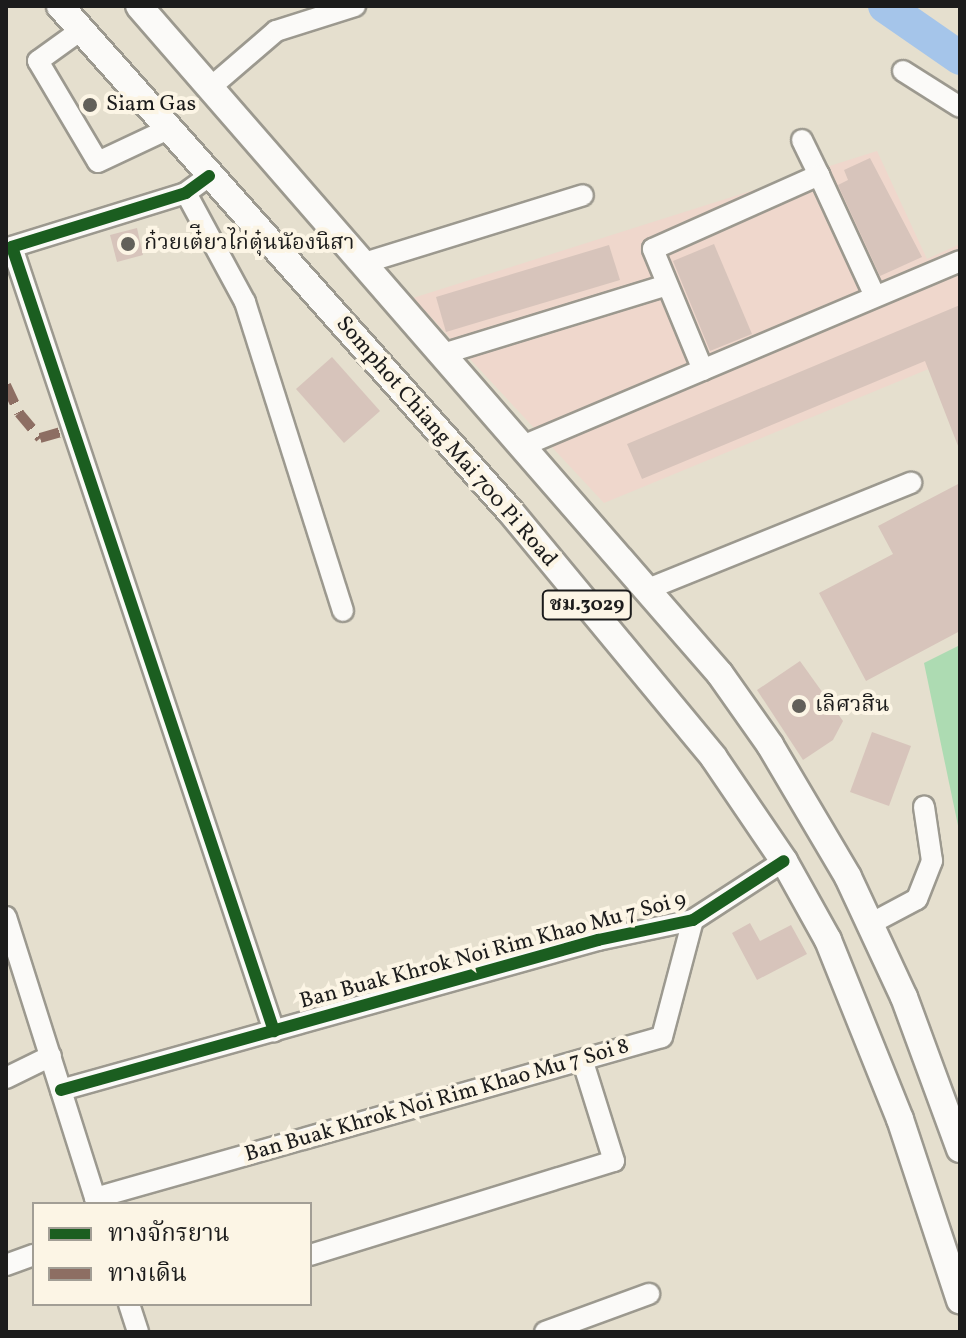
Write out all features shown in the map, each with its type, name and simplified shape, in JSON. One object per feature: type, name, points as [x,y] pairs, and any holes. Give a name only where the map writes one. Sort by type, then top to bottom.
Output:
[{"type":"main road","name":"Somphot Chiang Mai 700 Pi Road","points":[[60,6],[510,511],[714,758],[784,861],[828,940],[894,1105],[960,1300]]},
{"type":"main road","name":"ชม.3029","points":[[139,6],[446,353],[720,674],[770,745],[848,877],[904,997],[960,1149]]},
{"type":"street","points":[[211,87],[276,31],[355,6]]},
{"type":"street","points":[[81,30],[38,61],[98,162],[168,129]]},
{"type":"street","points":[[903,71],[960,107]]},
{"type":"street","points":[[802,140],[875,296]]},
{"type":"street","points":[[703,370],[653,249],[819,175]]},
{"type":"street","points":[[209,176],[186,193],[12,247],[274,1031]]},
{"type":"street","points":[[186,193],[245,302],[343,611]]},
{"type":"street","points":[[364,263],[583,195]]},
{"type":"street","points":[[525,445],[960,261]]},
{"type":"street","points":[[446,353],[667,285]]},
{"type":"street","points":[[648,589],[911,483]]},
{"type":"street","points":[[870,924],[917,899],[932,861],[924,807]]},
{"type":"street","name":"Ban Buak Khrok Noi Rim Khao Mu 7 Soi 9","points":[[61,1090],[598,940],[693,920],[784,861]]},
{"type":"street","points":[[6,917],[96,1201]]},
{"type":"street","name":"Ban Buak Khrok Noi Rim Khao Mu 7 Soi 8","points":[[96,1201],[662,1037],[693,920]]},
{"type":"street","points":[[6,1078],[51,1056]]},
{"type":"street","points":[[312,1254],[614,1161],[583,1062]]},
{"type":"street","points":[[6,1265],[32,1256]]},
{"type":"street","points":[[558,1330],[649,1294]]},
{"type":"street","points":[[136,1306],[138,1332]]},
{"type":"shaded area","points":[[877,151],[927,259],[960,244],[960,356],[604,503],[413,298]]},
{"type":"green space","points":[[960,645],[960,835],[924,663]]},
{"type":"building","points":[[870,158],[922,257],[880,276],[838,185],[848,180],[844,170]]},
{"type":"building","points":[[137,228],[143,255],[117,262],[110,235]]},
{"type":"building","points":[[714,244],[752,334],[710,351],[673,261]]},
{"type":"building","points":[[609,245],[620,280],[446,332],[436,297]]},
{"type":"building","points":[[960,305],[960,451],[925,361],[642,479],[627,444]]},
{"type":"building","points":[[332,357],[380,411],[344,443],[296,389]]},
{"type":"building","points":[[960,483],[960,631],[866,681],[819,593],[893,554],[878,526]]},
{"type":"building","name":"เลิศวสิน","points":[[800,661],[843,721],[833,740],[803,760],[757,690]]},
{"type":"building","points":[[872,732],[911,746],[889,806],[850,792]]},
{"type":"building","points":[[750,923],[760,941],[791,925],[807,954],[757,980],[732,933]]},
{"type":"waterway","points":[[885,6],[960,58]]},
{"type":"marked path","points":[[6,385],[19,413],[40,438],[72,429]]},
{"type":"cycle path","points":[[209,176],[186,193],[12,247],[274,1031]]},
{"type":"cycle path","points":[[61,1090],[598,940],[693,920],[784,861]]},
{"type":"place","name":"Siam Gas","points":[[90,105]]},
{"type":"place","name":"ก๋วยเต๋ียวไก่ตุ๋นนัองนิสา","points":[[128,244]]},
{"type":"place","name":"เลิศวสิน","points":[[799,706]]}]
